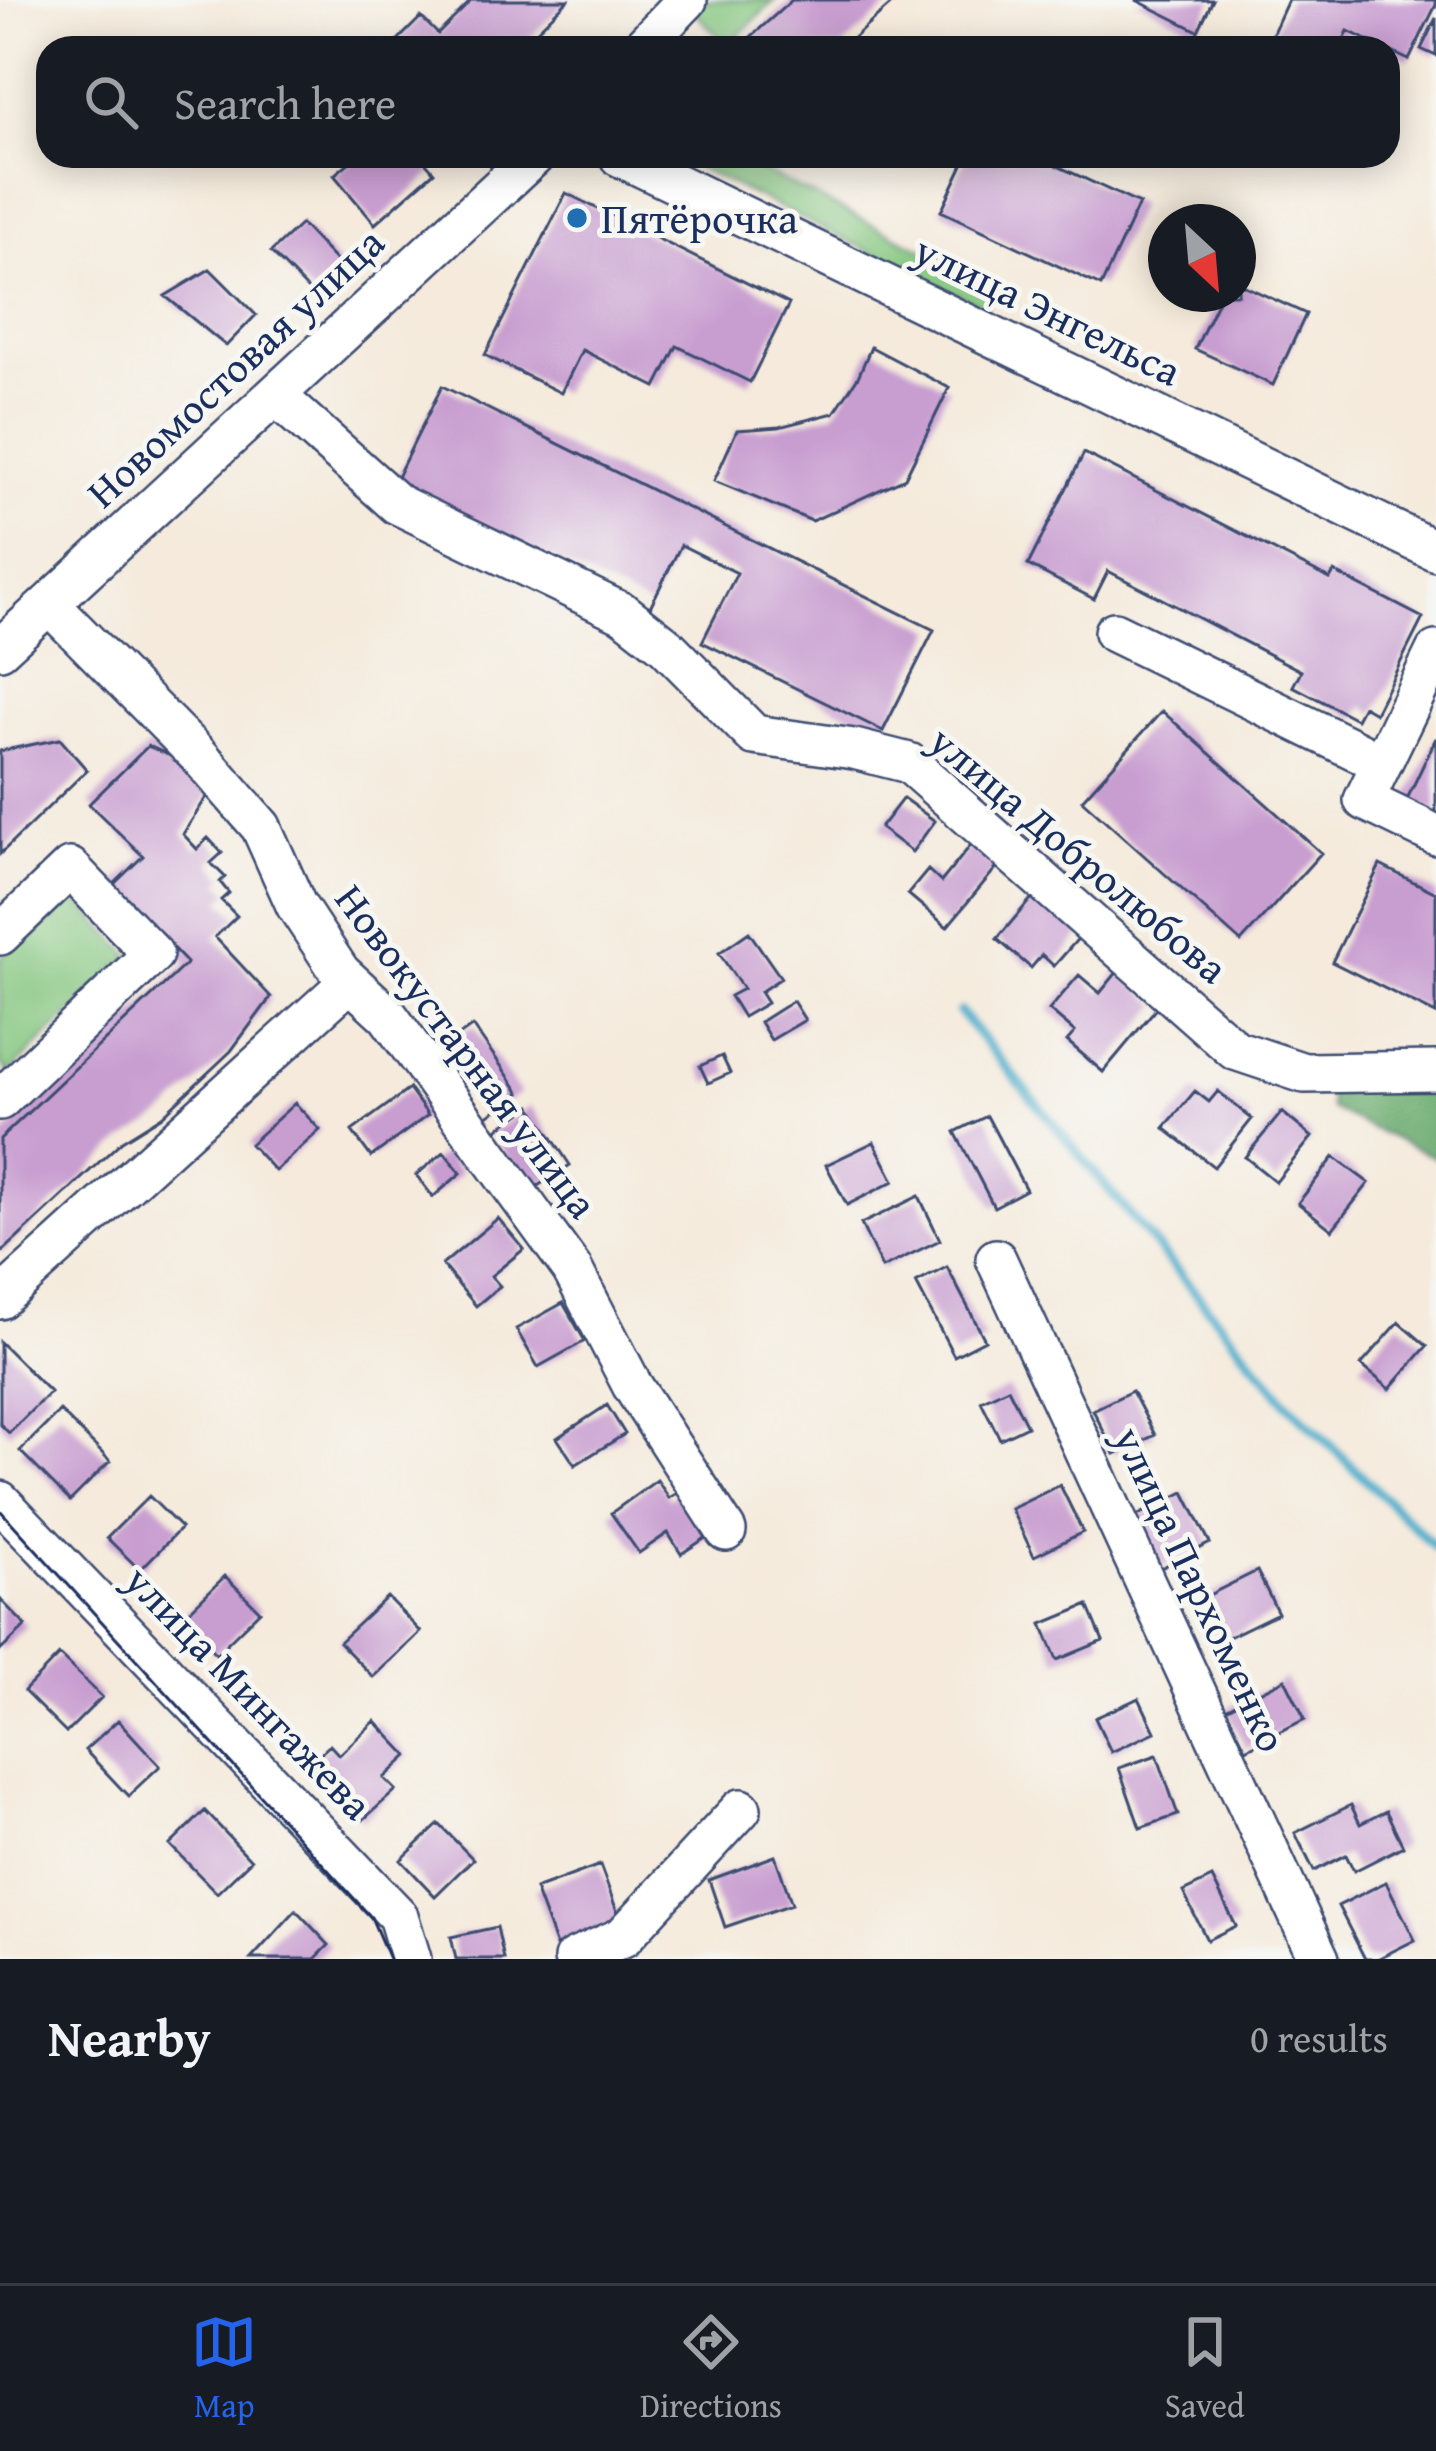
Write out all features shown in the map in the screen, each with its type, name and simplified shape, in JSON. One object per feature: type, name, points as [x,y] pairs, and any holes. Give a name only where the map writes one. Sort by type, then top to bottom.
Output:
[{"type":"street","points":[[652,36],[687,0]]},
{"type":"street","name":"Новомостовая улица","points":[[0,649],[521,168]]},
{"type":"street","name":"улица Энгельса","points":[[644,168],[1436,551]]},
{"type":"street","name":"улица Добролюбова","points":[[275,395],[398,504],[625,614],[665,646],[754,735],[854,749],[909,763],[1234,1050],[1304,1073],[1436,1070]]},
{"type":"street","name":"Новокустарная улица","points":[[49,604],[201,758],[261,827],[296,905],[348,983],[388,1016],[572,1269],[632,1385],[726,1531]]},
{"type":"street","points":[[1114,632],[1382,763]]},
{"type":"street","points":[[1436,651],[1364,800],[1436,835]]},
{"type":"street","points":[[0,935],[70,868],[152,955],[0,1100]]},
{"type":"street","points":[[0,1299],[348,983]]},
{"type":"street","name":"улица Пархоменко","points":[[996,1259],[1319,1959]]},
{"type":"street","name":"улица Мингажева","points":[[0,1502],[398,1916],[411,1959]]},
{"type":"street","points":[[574,1959],[623,1937],[741,1809]]},
{"type":"green space","points":[[706,0],[775,0],[738,36],[718,36],[697,15]]},
{"type":"green space","points":[[698,168],[756,168],[985,280],[991,291],[986,308]]},
{"type":"green space","points":[[69,892],[131,956],[9,1073],[0,1063],[0,958]]},
{"type":"green space","points":[[1328,1090],[1436,1092],[1436,1158],[1331,1109]]},
{"type":"building","points":[[472,0],[568,0],[531,36],[402,36],[421,17],[438,34]]},
{"type":"building","points":[[792,0],[896,0],[856,36],[752,36]]},
{"type":"building","points":[[1136,0],[1213,0],[1198,31]]},
{"type":"building","points":[[1288,0],[1436,0],[1409,60],[1400,56],[1400,36],[1359,36],[1348,31],[1346,36],[1272,36]]},
{"type":"building","points":[[1436,18],[1436,56],[1421,49]]},
{"type":"building","points":[[342,168],[430,168],[434,172],[375,224],[334,175]]},
{"type":"building","points":[[961,168],[1062,168],[1139,204],[1101,286],[941,211]]},
{"type":"building","points":[[566,193],[789,304],[750,382],[677,346],[656,387],[582,350],[561,393],[485,355]]},
{"type":"building","points":[[301,224],[342,267],[312,294],[271,252]]},
{"type":"building","points":[[210,269],[256,315],[226,346],[165,296]]},
{"type":"building","points":[[1256,291],[1306,314],[1273,385],[1195,349],[1212,312],[1256,312]]},
{"type":"building","points":[[871,347],[949,388],[905,478],[812,521],[714,481],[737,430],[779,427],[834,413]]},
{"type":"building","points":[[442,386],[934,630],[883,731],[702,642],[737,573],[681,545],[650,607],[395,481]]},
{"type":"building","points":[[1084,453],[1330,579],[1334,572],[1423,618],[1375,713],[1363,706],[1356,719],[1293,686],[1301,671],[1108,571],[1094,599],[1028,565]]},
{"type":"building","points":[[1162,711],[1321,853],[1241,942],[1082,800]]},
{"type":"building","points":[[1436,738],[1436,813],[1407,799]]},
{"type":"building","points":[[60,739],[87,770],[0,854],[0,751]]},
{"type":"building","points":[[148,746],[194,766],[208,795],[183,834],[197,849],[208,838],[222,853],[211,863],[225,877],[220,882],[229,893],[221,900],[237,916],[215,937],[271,997],[231,1051],[162,1116],[122,1141],[0,1254],[0,1139],[187,963],[113,885],[143,856],[89,804]]},
{"type":"building","points":[[903,798],[935,821],[912,852],[880,828]]},
{"type":"building","points":[[971,845],[997,867],[947,927],[908,894],[928,870],[941,882]]},
{"type":"building","points":[[1380,865],[1436,893],[1436,1014],[1332,962]]},
{"type":"building","points":[[1036,893],[1083,933],[1054,966],[1042,955],[1031,968],[997,939]]},
{"type":"building","points":[[749,932],[781,978],[760,992],[767,1003],[743,1017],[730,996],[743,989],[719,953]]},
{"type":"building","points":[[1118,971],[1159,1005],[1103,1072],[1067,1041],[1075,1032],[1049,1010],[1079,975],[1100,993]]},
{"type":"building","points":[[793,1001],[805,1020],[771,1040],[760,1022]]},
{"type":"building","points":[[473,1026],[520,1093],[486,1117],[439,1050]]},
{"type":"building","points":[[722,1056],[730,1073],[708,1083],[700,1066]]},
{"type":"building","points":[[409,1089],[428,1115],[371,1157],[352,1131]]},
{"type":"building","points":[[1195,1091],[1209,1102],[1218,1091],[1252,1119],[1214,1167],[1164,1128]]},
{"type":"building","points":[[295,1103],[320,1130],[275,1171],[250,1144]]},
{"type":"building","points":[[531,1106],[570,1165],[530,1191],[491,1133]]},
{"type":"building","points":[[1282,1112],[1312,1137],[1276,1182],[1245,1157]]},
{"type":"building","points":[[987,1116],[1026,1190],[994,1207],[955,1132]]},
{"type":"building","points":[[874,1142],[894,1181],[847,1205],[826,1165]]},
{"type":"building","points":[[444,1152],[461,1173],[433,1197],[416,1175]]},
{"type":"building","points":[[1334,1157],[1369,1183],[1332,1230],[1298,1203]]},
{"type":"building","points":[[919,1196],[940,1240],[882,1268],[861,1224]]},
{"type":"building","points":[[498,1218],[524,1249],[491,1276],[500,1286],[476,1306],[442,1265]]},
{"type":"building","points":[[947,1267],[985,1340],[954,1356],[916,1283]]},
{"type":"building","points":[[563,1303],[585,1341],[538,1367],[516,1329]]},
{"type":"building","points":[[1399,1322],[1427,1346],[1390,1389],[1361,1365]]},
{"type":"building","points":[[0,1342],[50,1392],[9,1433],[0,1424]]},
{"type":"building","points":[[1008,1388],[1027,1426],[1000,1439],[981,1401]]},
{"type":"building","points":[[1132,1391],[1155,1435],[1115,1454],[1093,1410]]},
{"type":"building","points":[[607,1405],[625,1434],[575,1465],[557,1438]]},
{"type":"building","points":[[60,1411],[110,1461],[70,1501],[20,1451]]},
{"type":"building","points":[[657,1480],[669,1498],[681,1491],[710,1535],[681,1554],[668,1533],[639,1553],[611,1513]]},
{"type":"building","points":[[1060,1485],[1083,1532],[1034,1556],[1011,1509]]},
{"type":"building","points":[[1184,1492],[1210,1543],[1157,1570],[1131,1519]]},
{"type":"building","points":[[149,1496],[181,1528],[140,1570],[107,1538]]},
{"type":"building","points":[[1257,1571],[1278,1613],[1210,1646],[1189,1605]]},
{"type":"building","points":[[225,1576],[260,1611],[216,1654],[181,1619]]},
{"type":"building","points":[[387,1597],[421,1632],[373,1677],[339,1642]]},
{"type":"building","points":[[0,1599],[26,1626],[0,1651]]},
{"type":"building","points":[[1088,1605],[1103,1641],[1057,1660],[1042,1624]]},
{"type":"building","points":[[59,1655],[102,1697],[66,1733],[24,1691]]},
{"type":"building","points":[[1285,1679],[1305,1719],[1246,1749],[1226,1709]]},
{"type":"building","points":[[1139,1698],[1155,1732],[1111,1752],[1095,1718]]},
{"type":"building","points":[[118,1720],[160,1766],[128,1796],[85,1750]]},
{"type":"building","points":[[375,1721],[408,1756],[384,1778],[396,1790],[363,1820],[310,1763],[330,1745],[339,1755]]},
{"type":"building","points":[[1157,1755],[1178,1815],[1140,1828],[1119,1768]]},
{"type":"building","points":[[1351,1805],[1360,1824],[1386,1811],[1403,1846],[1354,1871],[1346,1855],[1314,1871],[1295,1833]]},
{"type":"building","points":[[205,1811],[251,1860],[217,1893],[170,1845]]},
{"type":"building","points":[[439,1824],[473,1859],[435,1896],[401,1860]]},
{"type":"building","points":[[775,1856],[792,1904],[725,1927],[709,1880]]},
{"type":"building","points":[[600,1865],[621,1922],[556,1946],[535,1889]]},
{"type":"building","points":[[1212,1878],[1236,1926],[1207,1940],[1183,1892]]},
{"type":"building","points":[[1386,1882],[1415,1940],[1377,1959],[1365,1959],[1338,1906]]},
{"type":"building","points":[[296,1910],[329,1945],[315,1959],[251,1959]]},
{"type":"building","points":[[497,1927],[504,1959],[456,1959],[451,1937]]},
{"type":"waterway","points":[[960,1012],[1290,1406],[1436,1548]]},
{"type":"tram line","points":[[0,1510],[371,1917],[389,1959]]},
{"type":"place","name":"Пятёрочка","points":[[577,218]]}]
